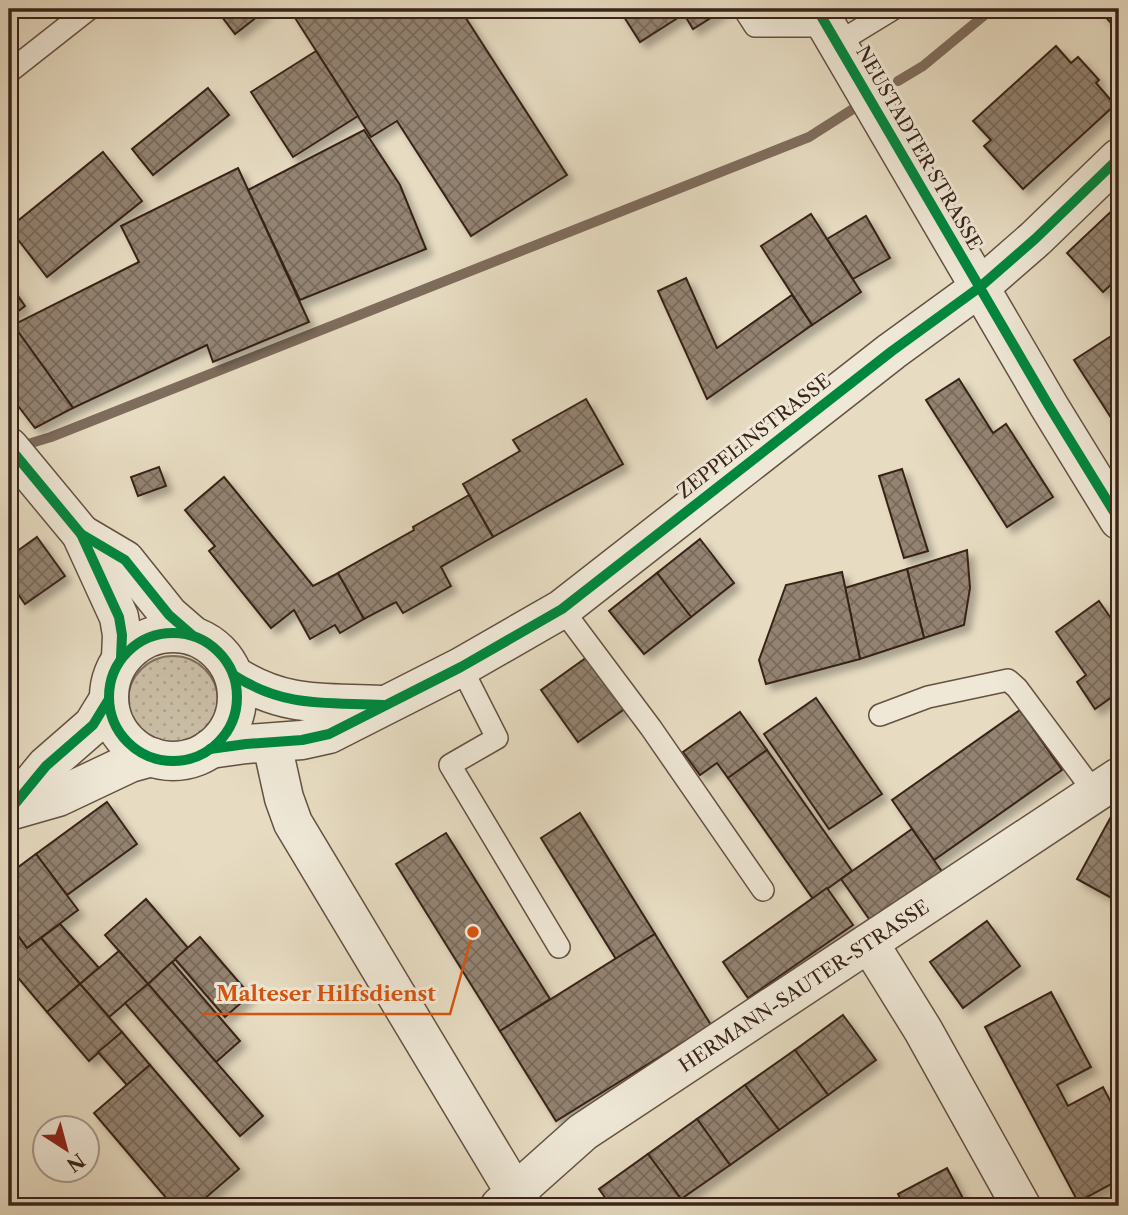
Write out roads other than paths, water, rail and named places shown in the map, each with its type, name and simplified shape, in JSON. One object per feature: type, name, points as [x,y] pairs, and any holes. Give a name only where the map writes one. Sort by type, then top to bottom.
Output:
[{"type":"street","name":"NEUSTADTER STRASSE","points":[[828,26],[1049,406],[1119,520]]},
{"type":"street","name":"ZEPPELINSTRASSE","points":[[210,749],[272,744],[330,734],[461,667],[562,608],[882,359],[980,287],[1035,239],[1119,158]]},
{"type":"street","points":[[9,447],[81,534],[119,617],[122,635],[121,658]]},
{"type":"street","points":[[81,534],[125,560],[169,615],[192,635],[211,644],[225,658],[235,676],[238,696],[234,716],[225,735],[210,749],[192,758],[172,761],[152,757],[134,748],[120,733],[109,699],[112,676],[121,658],[153,635],[173,632],[192,635]]},
{"type":"street","name":"ZEPPELINSTRASSE","points":[[235,676],[262,691],[284,699],[384,705]]},
{"type":"street","points":[[9,811],[46,766],[93,725],[109,699]]},
{"type":"street","points":[[272,744],[284,798],[293,822],[513,1202]]},
{"type":"street","points":[[9,811],[58,797],[130,763],[152,757]]},
{"type":"street","name":"HERMANN-SAUTER-STRASSE","points":[[513,1202],[583,1132],[1107,785]]},
{"type":"street","points":[[869,943],[923,1030],[1021,1206]]},
{"type":"lane","points":[[9,72],[89,9]]},
{"type":"lane","points":[[744,9],[755,26],[828,26],[893,9]]},
{"type":"lane","points":[[562,608],[651,728],[763,890]]},
{"type":"lane","points":[[461,667],[497,738],[450,765],[559,947]]},
{"type":"lane","points":[[880,715],[928,697],[1008,680],[1107,785]]},
{"type":"waterway","points":[[898,81],[923,66],[992,9]]},
{"type":"waterway","points":[[18,447],[51,437],[809,137],[864,102]]},
{"type":"place","name":"Malteser Hilfsdienst","points":[[473,932]]}]
